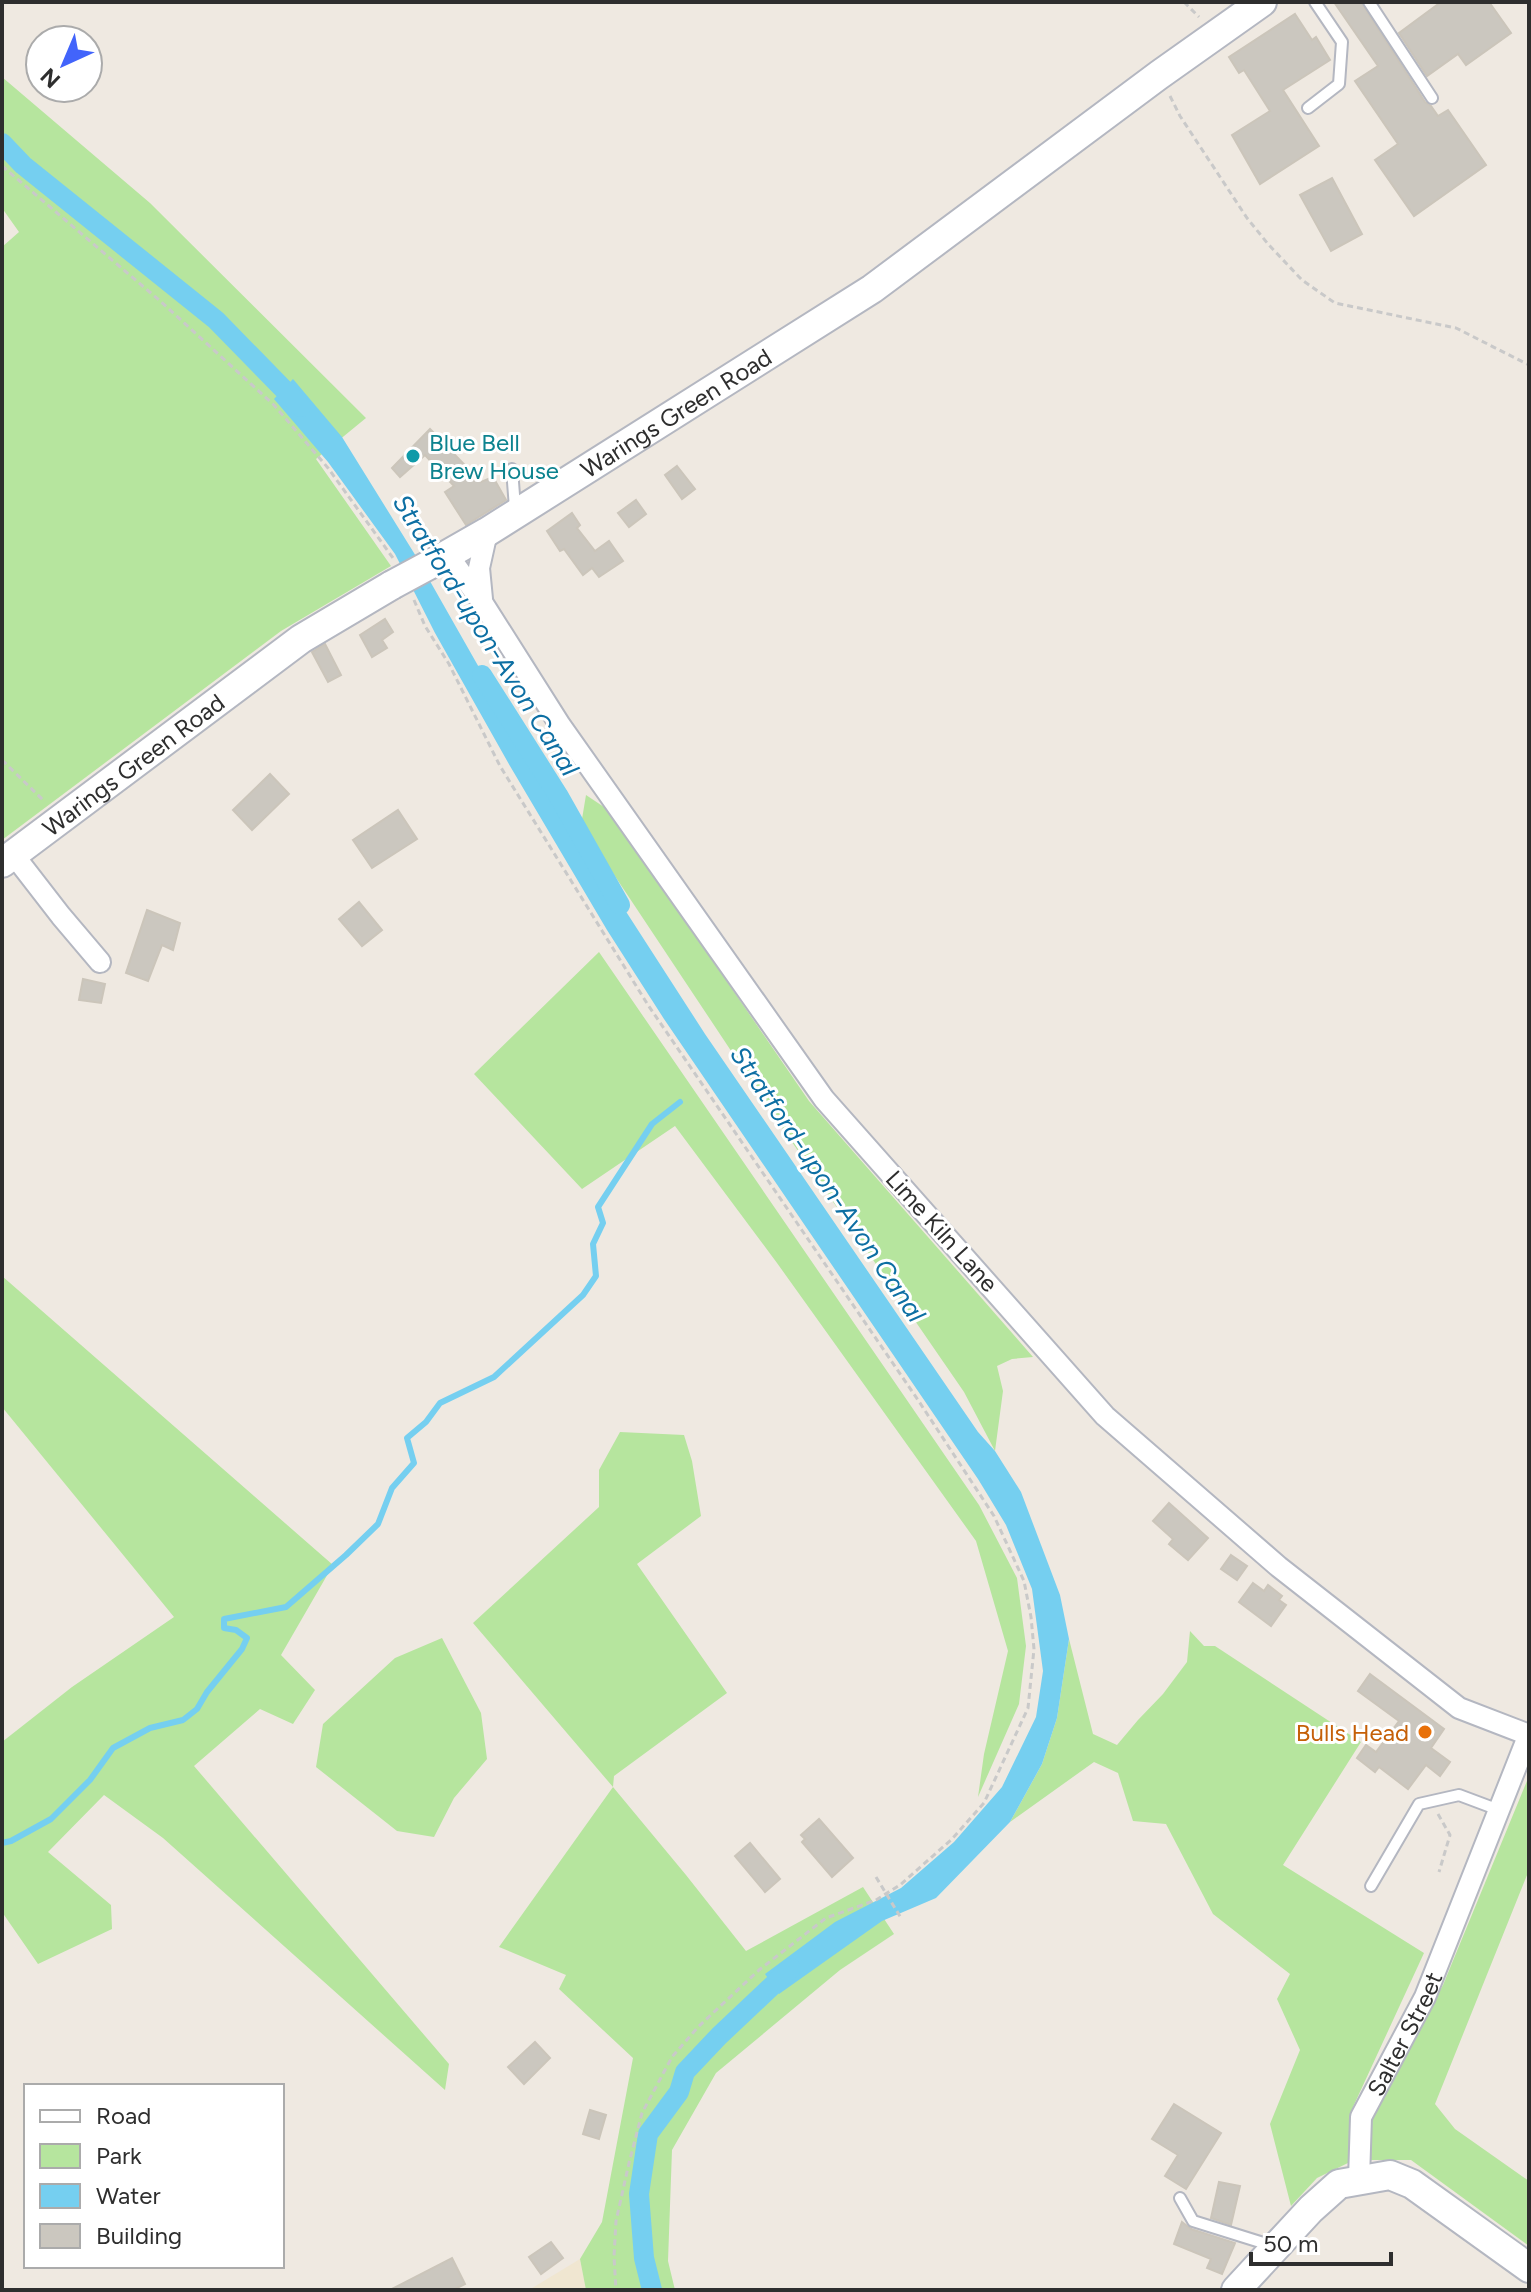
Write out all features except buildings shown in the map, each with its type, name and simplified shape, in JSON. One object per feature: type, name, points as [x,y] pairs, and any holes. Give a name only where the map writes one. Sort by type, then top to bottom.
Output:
[{"type":"street","name":"Warings Green Road","points":[[8,858],[301,639],[400,579],[487,532],[872,289],[1262,2]]},
{"type":"street","name":"Lime Kiln Lane","points":[[482,602],[479,568],[487,532]]},
{"type":"street","name":"Lime Kiln Lane","points":[[440,559],[482,602],[560,725],[824,1099],[1105,1416],[1279,1567],[1459,1708],[1529,1735]]},
{"type":"street","points":[[8,858],[100,962]]},
{"type":"street","name":"Salter Street","points":[[1359,2179],[1361,2117],[1425,1997],[1529,1735]]},
{"type":"street","points":[[1236,2290],[1339,2184],[1390,2175],[1412,2184],[1529,2268]]},
{"type":"lane","points":[[1308,108],[1339,84],[1342,42],[1315,2]]},
{"type":"lane","points":[[1369,2],[1432,98]]},
{"type":"lane","points":[[512,469],[515,514]]},
{"type":"lane","points":[[1371,1886],[1419,1804],[1459,1795],[1499,1810]]},
{"type":"lane","points":[[1180,2198],[1193,2221],[1275,2247]]},
{"type":"path","points":[[1159,75],[1180,116],[1247,218],[1302,280],[1335,303],[1456,328],[1529,365]]},
{"type":"path","points":[[2,166],[159,300],[274,405],[328,468],[400,579],[449,664],[508,778],[648,1005],[994,1516],[1024,1581],[1034,1649],[1028,1708],[984,1803],[952,1839],[900,1885],[876,1900],[826,1918],[759,1970],[698,2027],[672,2057],[642,2113],[629,2163],[616,2221],[616,2290]]},
{"type":"path","points":[[2,760],[61,817]]},
{"type":"path","points":[[1438,1814],[1450,1835],[1439,1872]]},
{"type":"path","points":[[876,1877],[901,1918]]},
{"type":"shaded area","points":[[580,2259],[586,2290],[529,2290]]},
{"type":"green space","points":[[2,77],[24,96],[24,104],[34,104],[150,203],[366,418],[316,459],[391,566],[281,631],[2,840],[2,247],[19,232],[2,208]]},
{"type":"green space","points":[[586,795],[610,811],[809,1101],[1033,1357],[1012,1359],[997,1366],[1003,1391],[995,1451],[964,1392],[783,1129],[581,825]]},
{"type":"green space","points":[[599,952],[979,1505],[1017,1578],[1026,1646],[1019,1704],[978,1797],[984,1754],[1008,1651],[976,1541],[675,1126],[582,1189],[474,1074]]},
{"type":"green space","points":[[2,1276],[333,1565],[281,1655],[315,1690],[293,1724],[260,1709],[194,1766],[449,2064],[445,2090],[163,1838],[104,1795],[48,1852],[111,1905],[112,1929],[38,1964],[2,1912],[2,1742],[72,1687],[174,1617],[2,1407]]},
{"type":"green space","points":[[620,1432],[684,1435],[692,1461],[701,1516],[637,1564],[727,1693],[614,1776],[613,1787],[473,1623],[599,1507],[599,1470]]},
{"type":"green space","points":[[1190,1631],[1204,1646],[1215,1646],[1361,1742],[1283,1865],[1424,1953],[1353,2107],[1350,2162],[1317,2178],[1291,2206],[1270,2124],[1300,2050],[1277,1999],[1290,1974],[1213,1914],[1166,1824],[1133,1821],[1118,1773],[1094,1762],[1010,1822],[1042,1764],[1057,1718],[1069,1639],[1093,1734],[1117,1745],[1187,1662]]},
{"type":"green space","points":[[442,1638],[481,1713],[487,1759],[454,1798],[434,1837],[397,1831],[316,1767],[323,1724],[395,1658]]},
{"type":"green space","points":[[1529,1776],[1529,1870],[1435,2104],[1455,2129],[1529,2181],[1529,2246],[1411,2160],[1370,2160],[1370,2119],[1443,1985]]},
{"type":"green space","points":[[613,1787],[746,1951],[863,1887],[894,1934],[840,1970],[716,2073],[672,2150],[668,2261],[675,2290],[586,2290],[580,2259],[602,2222],[633,2058],[559,1989],[566,1975],[499,1947]]},
{"type":"water","points":[[293,379],[342,437],[414,553],[527,752],[705,1034],[1021,1492],[1060,1595],[1069,1639],[1057,1718],[1042,1764],[1010,1822],[936,1898],[882,1921],[779,1994],[765,1974],[835,1922],[901,1888],[954,1842],[1002,1787],[1036,1717],[1043,1671],[1032,1589],[1006,1525],[978,1479],[664,1019],[607,930],[435,633],[395,554],[328,462],[274,399]]},
{"type":"waterway","name":"Stratford-upon-Avon Canal","points":[[2,143],[23,165],[216,320],[301,407]]},
{"type":"waterway","name":"Stratford-upon-Avon Canal","points":[[482,675],[558,795],[620,905]]},
{"type":"waterway","points":[[2,1843],[51,1819],[90,1780],[113,1748],[150,1728],[183,1720],[197,1709],[247,1638],[236,1630],[224,1628],[224,1619],[286,1607],[378,1524],[392,1488],[414,1463],[407,1438],[426,1422],[440,1403],[494,1377],[583,1295],[596,1276],[593,1244],[603,1223],[598,1207],[652,1124],[680,1102]]},
{"type":"waterway","name":"Stratford-upon-Avon Canal","points":[[652,2290],[644,2258],[639,2194],[648,2134],[679,2092],[685,2072],[791,1968]]},
{"type":"place","name":"Blue Bell Brew House","points":[[413,456]]},
{"type":"place","name":"Bulls Head","points":[[1425,1732]]}]
